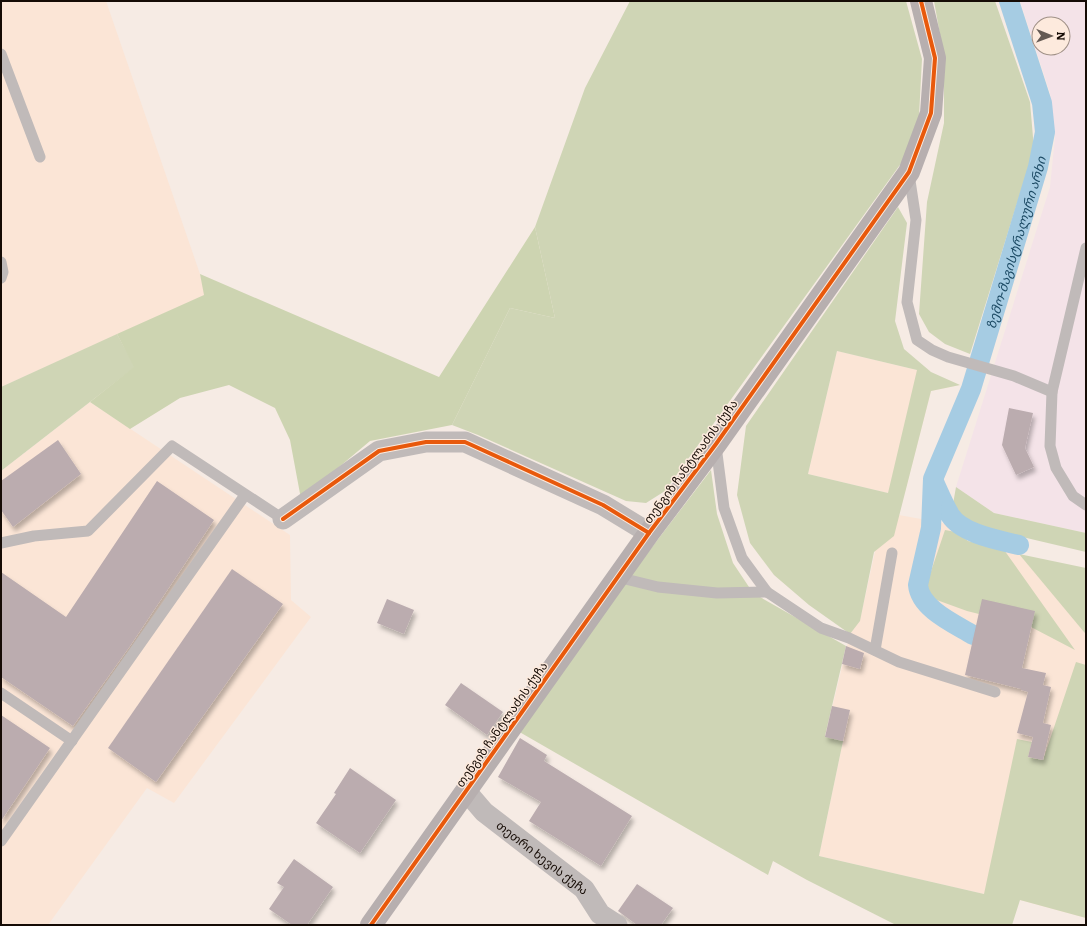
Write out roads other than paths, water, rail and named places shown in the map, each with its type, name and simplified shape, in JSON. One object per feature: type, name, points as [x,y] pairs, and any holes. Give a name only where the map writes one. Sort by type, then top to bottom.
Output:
[{"type":"street","name":"თენგიზ ჩანტლაძის ქუჩა","points":[[371,925],[617,577],[716,444],[909,172],[930,113],[935,58],[921,1]]},
{"type":"street","points":[[283,519],[379,451],[426,442],[465,442],[603,505],[649,533]]},
{"type":"street","name":"თეთრი ხევის ქუჩა","points":[[466,791],[484,812],[584,889],[603,921]]},
{"type":"lane","points":[[1,54],[40,157]]},
{"type":"lane","points":[[909,172],[916,220],[907,302],[917,340],[932,350],[948,357],[1011,376],[1052,392]]},
{"type":"lane","points":[[1086,248],[1052,392],[1050,446],[1056,468],[1074,496],[1086,505]]},
{"type":"lane","points":[[1,262],[3,272],[1,278]]},
{"type":"lane","points":[[716,444],[724,508],[742,558],[767,592],[821,628],[849,638],[899,662],[995,692]]},
{"type":"lane","points":[[1,543],[34,536],[88,530],[172,446],[283,519]]},
{"type":"lane","points":[[1,841],[245,495]]},
{"type":"lane","points":[[875,650],[892,553]]},
{"type":"lane","points":[[617,577],[658,587],[717,593],[767,592]]},
{"type":"lane","points":[[1,693],[72,741]]},
{"type":"waterway","name":"ზემო-მაგისტრალური არხი","points":[[973,635],[948,621],[932,608],[920,594],[918,585],[931,528],[933,479],[971,389],[1038,167],[1045,132],[1042,103],[1009,1]]},
{"type":"waterway","name":"ზემო-მაგისტრალური არხი","points":[[934,482],[950,515],[956,522],[972,532],[1019,545]]}]
